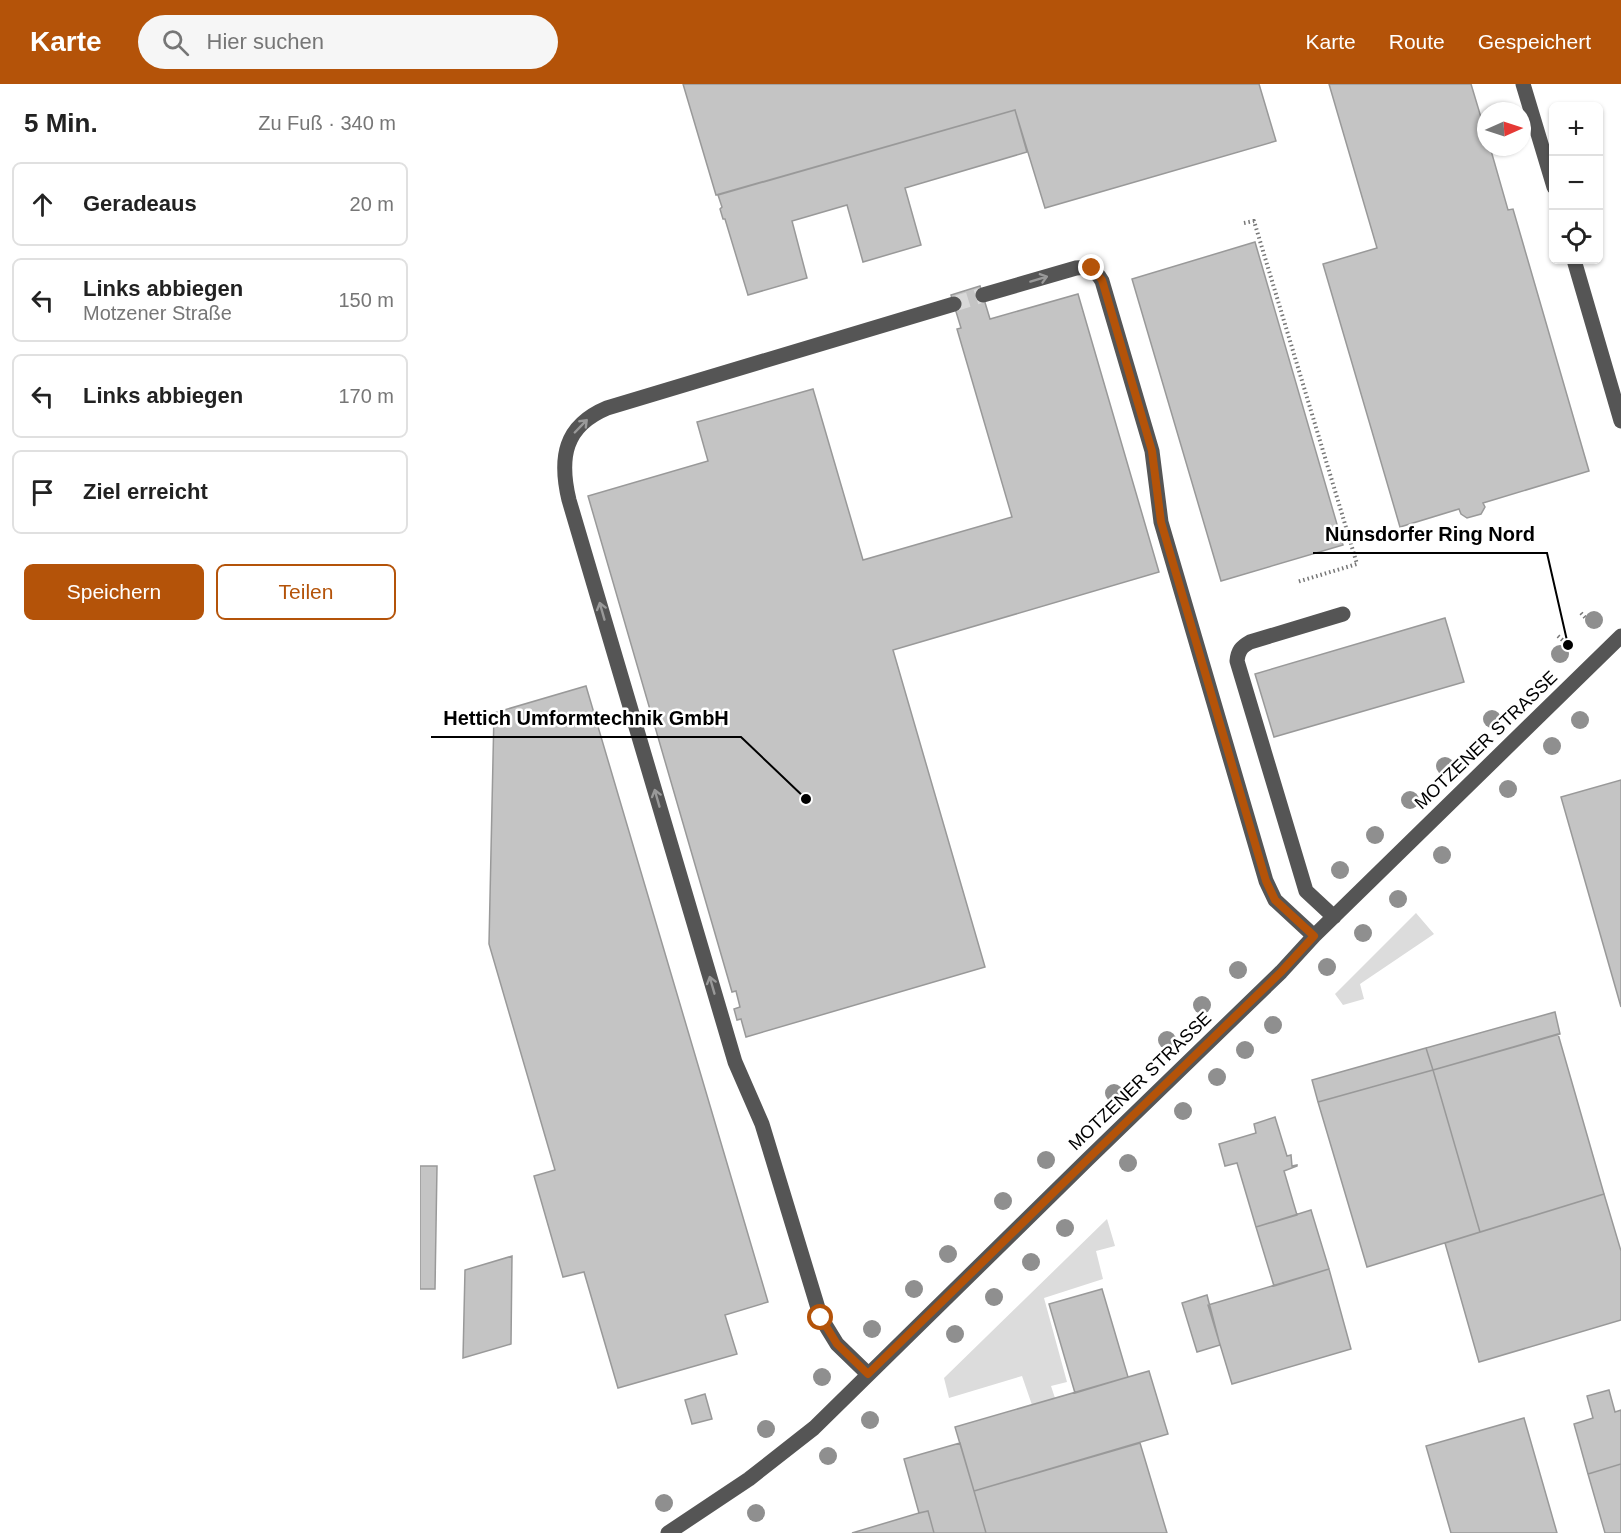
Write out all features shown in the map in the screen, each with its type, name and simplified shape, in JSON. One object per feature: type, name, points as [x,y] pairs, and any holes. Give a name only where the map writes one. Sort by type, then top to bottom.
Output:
[{"type":"street","points":[[1524,84],[1549,170]]},
{"type":"street","points":[[1575,264],[1621,421]]},
{"type":"street","points":[[983,296],[1085,266],[1092,268],[1102,280],[1152,451],[1161,522],[1266,881],[1275,900],[1314,936]]},
{"type":"street","points":[[868,1374],[837,1344],[818,1311],[762,1124],[728,1041],[569,500],[565,484],[565,455],[575,430],[584,420],[607,408],[954,304]]},
{"type":"street","points":[[1334,917],[1306,891],[1237,661],[1242,647],[1250,642],[1343,614]]},
{"type":"street","name":"MOTZENER STRASSE","points":[[668,1533],[749,1479],[805,1435],[1281,972],[1314,936],[1621,636]]},
{"type":"path","points":[[1244,223],[1254,221],[1357,564],[1297,582]]},
{"type":"path","points":[[1581,613],[1590,623]]},
{"type":"path","points":[[1558,636],[1568,645]]},
{"type":"shaded area","points":[[1416,913],[1434,934],[1360,984],[1364,999],[1343,1005],[1335,994]]},
{"type":"shaded area","points":[[1107,1219],[1115,1246],[1096,1251],[1103,1279],[1044,1298],[1067,1382],[1051,1386],[1055,1398],[1032,1405],[1022,1376],[949,1398],[944,1378]]},
{"type":"building","points":[[683,84],[1259,84],[1276,141],[1045,208],[1015,110],[716,195]]},
{"type":"building","points":[[1329,84],[1471,84],[1477,104],[1477,156],[1493,156],[1508,210],[1513,209],[1589,471],[1483,503],[1485,507],[1481,514],[1467,518],[1461,514],[1459,509],[1400,527],[1323,264],[1377,248]]},
{"type":"building","points":[[1015,110],[1027,152],[905,188],[921,245],[863,262],[847,205],[792,221],[807,278],[748,295],[720,209],[722,207],[718,195]]},
{"type":"building","points":[[1255,242],[1343,545],[1221,581],[1132,279]]},
{"type":"building","points":[[980,286],[990,319],[1078,294],[1159,572],[893,650],[985,967],[746,1037],[741,1019],[737,1020],[734,1009],[740,1007],[736,991],[732,992],[588,496],[708,461],[697,422],[813,389],[863,560],[1012,517],[957,329],[961,328],[951,295]]},
{"type":"building","points":[[1445,618],[1464,682],[1274,737],[1255,674]]},
{"type":"building","points":[[586,686],[768,1302],[725,1315],[737,1354],[618,1388],[584,1272],[563,1277],[534,1176],[555,1170],[489,944],[494,713]]},
{"type":"building","points":[[1621,780],[1621,1007],[1561,797]]},
{"type":"building","points":[[1555,1012],[1560,1034],[1433,1070],[1426,1048]]},
{"type":"building","points":[[1558,1034],[1604,1194],[1480,1232],[1433,1070]]},
{"type":"building","points":[[1426,1048],[1433,1070],[1318,1102],[1312,1080]]},
{"type":"building","points":[[1433,1070],[1480,1232],[1367,1267],[1318,1102]]},
{"type":"building","points":[[1275,1117],[1287,1156],[1291,1155],[1292,1166],[1297,1165],[1284,1171],[1297,1215],[1256,1227],[1237,1163],[1225,1166],[1219,1144],[1256,1133],[1254,1124]]},
{"type":"building","points":[[420,1166],[437,1166],[435,1289],[420,1289]]},
{"type":"building","points":[[1604,1194],[1621,1251],[1621,1320],[1479,1362],[1445,1243]]},
{"type":"building","points":[[1311,1210],[1329,1269],[1274,1286],[1256,1227]]},
{"type":"building","points":[[512,1256],[511,1344],[463,1358],[465,1270]]},
{"type":"building","points":[[1329,1269],[1351,1349],[1232,1384],[1208,1305]]},
{"type":"building","points":[[1102,1289],[1128,1377],[1075,1393],[1049,1304]]},
{"type":"building","points":[[1207,1295],[1220,1345],[1197,1352],[1182,1303]]},
{"type":"building","points":[[1149,1371],[1168,1434],[974,1491],[955,1427]]},
{"type":"building","points":[[1609,1390],[1615,1412],[1621,1410],[1621,1464],[1588,1474],[1574,1424],[1593,1418],[1587,1396]]},
{"type":"building","points":[[705,1394],[712,1419],[692,1424],[685,1400]]},
{"type":"building","points":[[1524,1418],[1557,1533],[1451,1533],[1426,1446]]},
{"type":"building","points":[[960,1443],[986,1533],[934,1533],[928,1511],[919,1513],[904,1459]]},
{"type":"building","points":[[1140,1443],[1167,1533],[986,1533],[974,1491]]},
{"type":"building","points":[[1621,1464],[1621,1533],[1605,1533],[1588,1474]]},
{"type":"building","points":[[928,1511],[934,1533],[852,1533],[919,1513]]},
{"type":"tunnel","points":[[954,304],[983,295]]},
{"type":"place","name":"Nunsdorfer Ring Nord","points":[[1568,645]]},
{"type":"place","name":"Hettich Umformtechnik GmbH","points":[[806,799]]},
{"type":"route","points":[[821,1318],[837,1344],[868,1374],[1281,972],[1314,936],[1275,900],[1268,888],[1161,522],[1152,451],[1102,280],[1092,268]]}]
